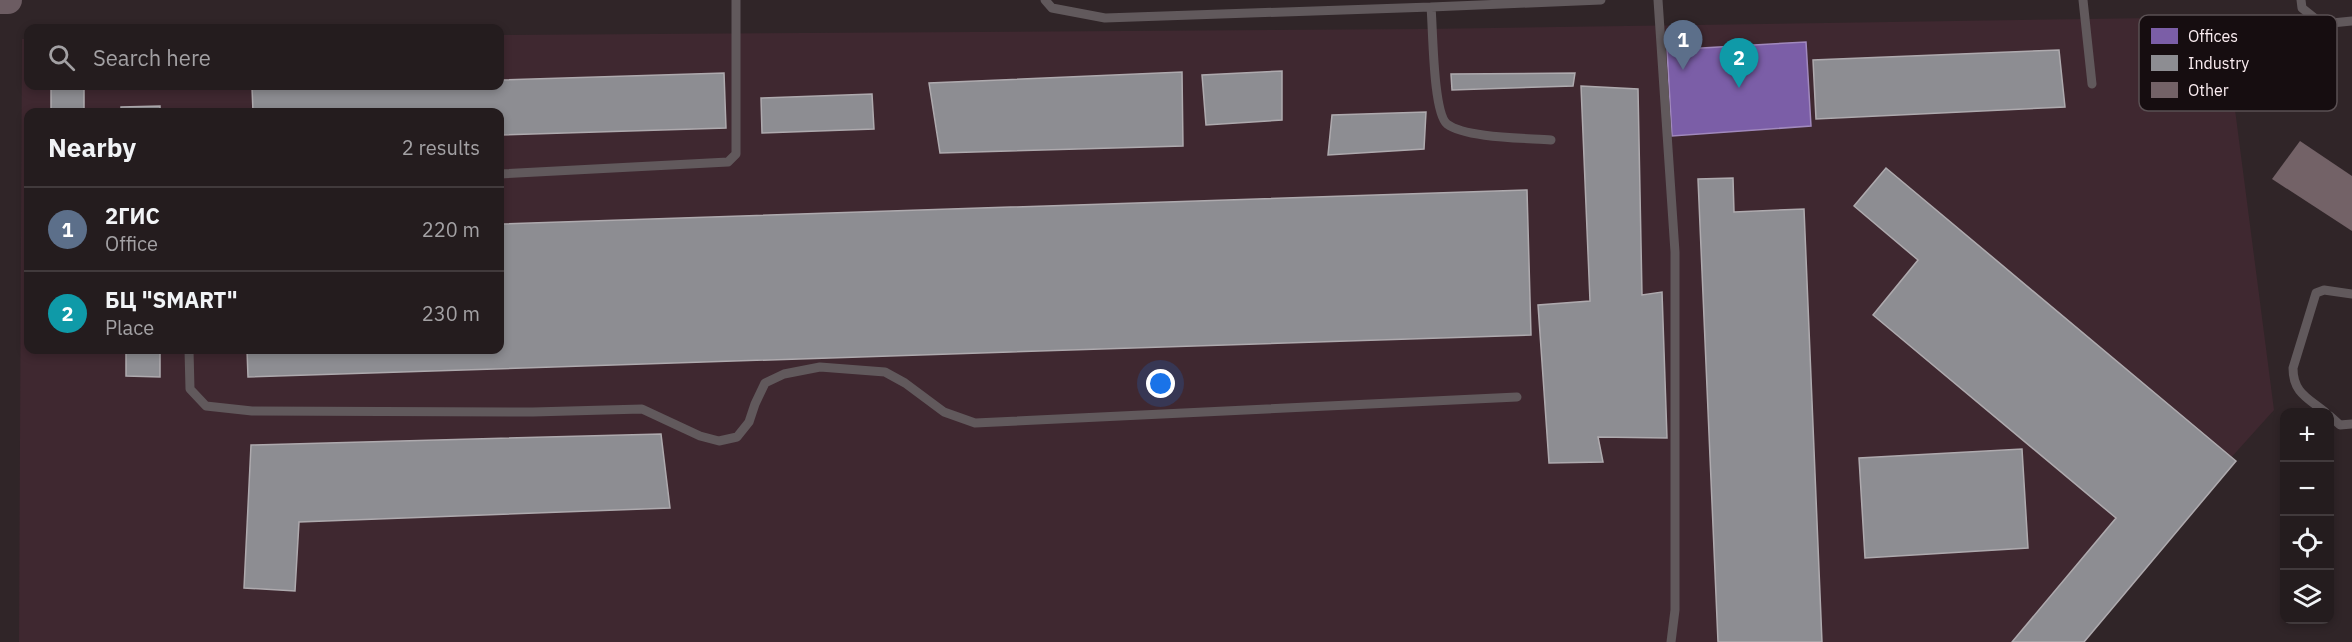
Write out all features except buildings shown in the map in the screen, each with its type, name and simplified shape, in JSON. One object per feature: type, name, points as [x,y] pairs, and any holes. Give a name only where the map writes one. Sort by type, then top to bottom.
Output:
[{"type":"main road","points":[[0,0],[8,0]]},
{"type":"lane","points":[[504,174],[728,162],[736,154],[736,0]]},
{"type":"lane","points":[[1045,0],[1052,8],[1105,18],[1601,0]]},
{"type":"lane","points":[[1658,0],[1675,252],[1675,610],[1671,642]]},
{"type":"lane","points":[[2083,0],[2092,84]]},
{"type":"lane","points":[[2301,0],[2302,8],[2311,15]]},
{"type":"lane","points":[[1431,7],[1438,107],[1446,124],[1465,133],[1551,140]]},
{"type":"lane","points":[[2337,22],[2352,21]]},
{"type":"lane","points":[[2320,408],[2298,391],[2293,380],[2293,368],[2316,293],[2324,290],[2352,294]]},
{"type":"lane","points":[[189,354],[190,389],[206,406],[264,411],[533,412],[642,409],[692,432],[719,441],[737,437],[749,422],[765,383],[784,374],[820,367],[885,372],[905,383],[944,412],[975,423],[1517,397]]},
{"type":"lane","points":[[2334,419],[2340,424],[2352,424]]},
{"type":"shaded area","points":[[2139,18],[2139,111],[2235,111],[2274,410],[2065,642],[19,642],[22,39],[24,39],[24,90],[504,90],[504,35],[1423,29]]},
{"type":"place","name":"2ГИС","points":[[1683,70]]},
{"type":"place","name":"БЦ \"SMART\"","points":[[1739,88]]}]
